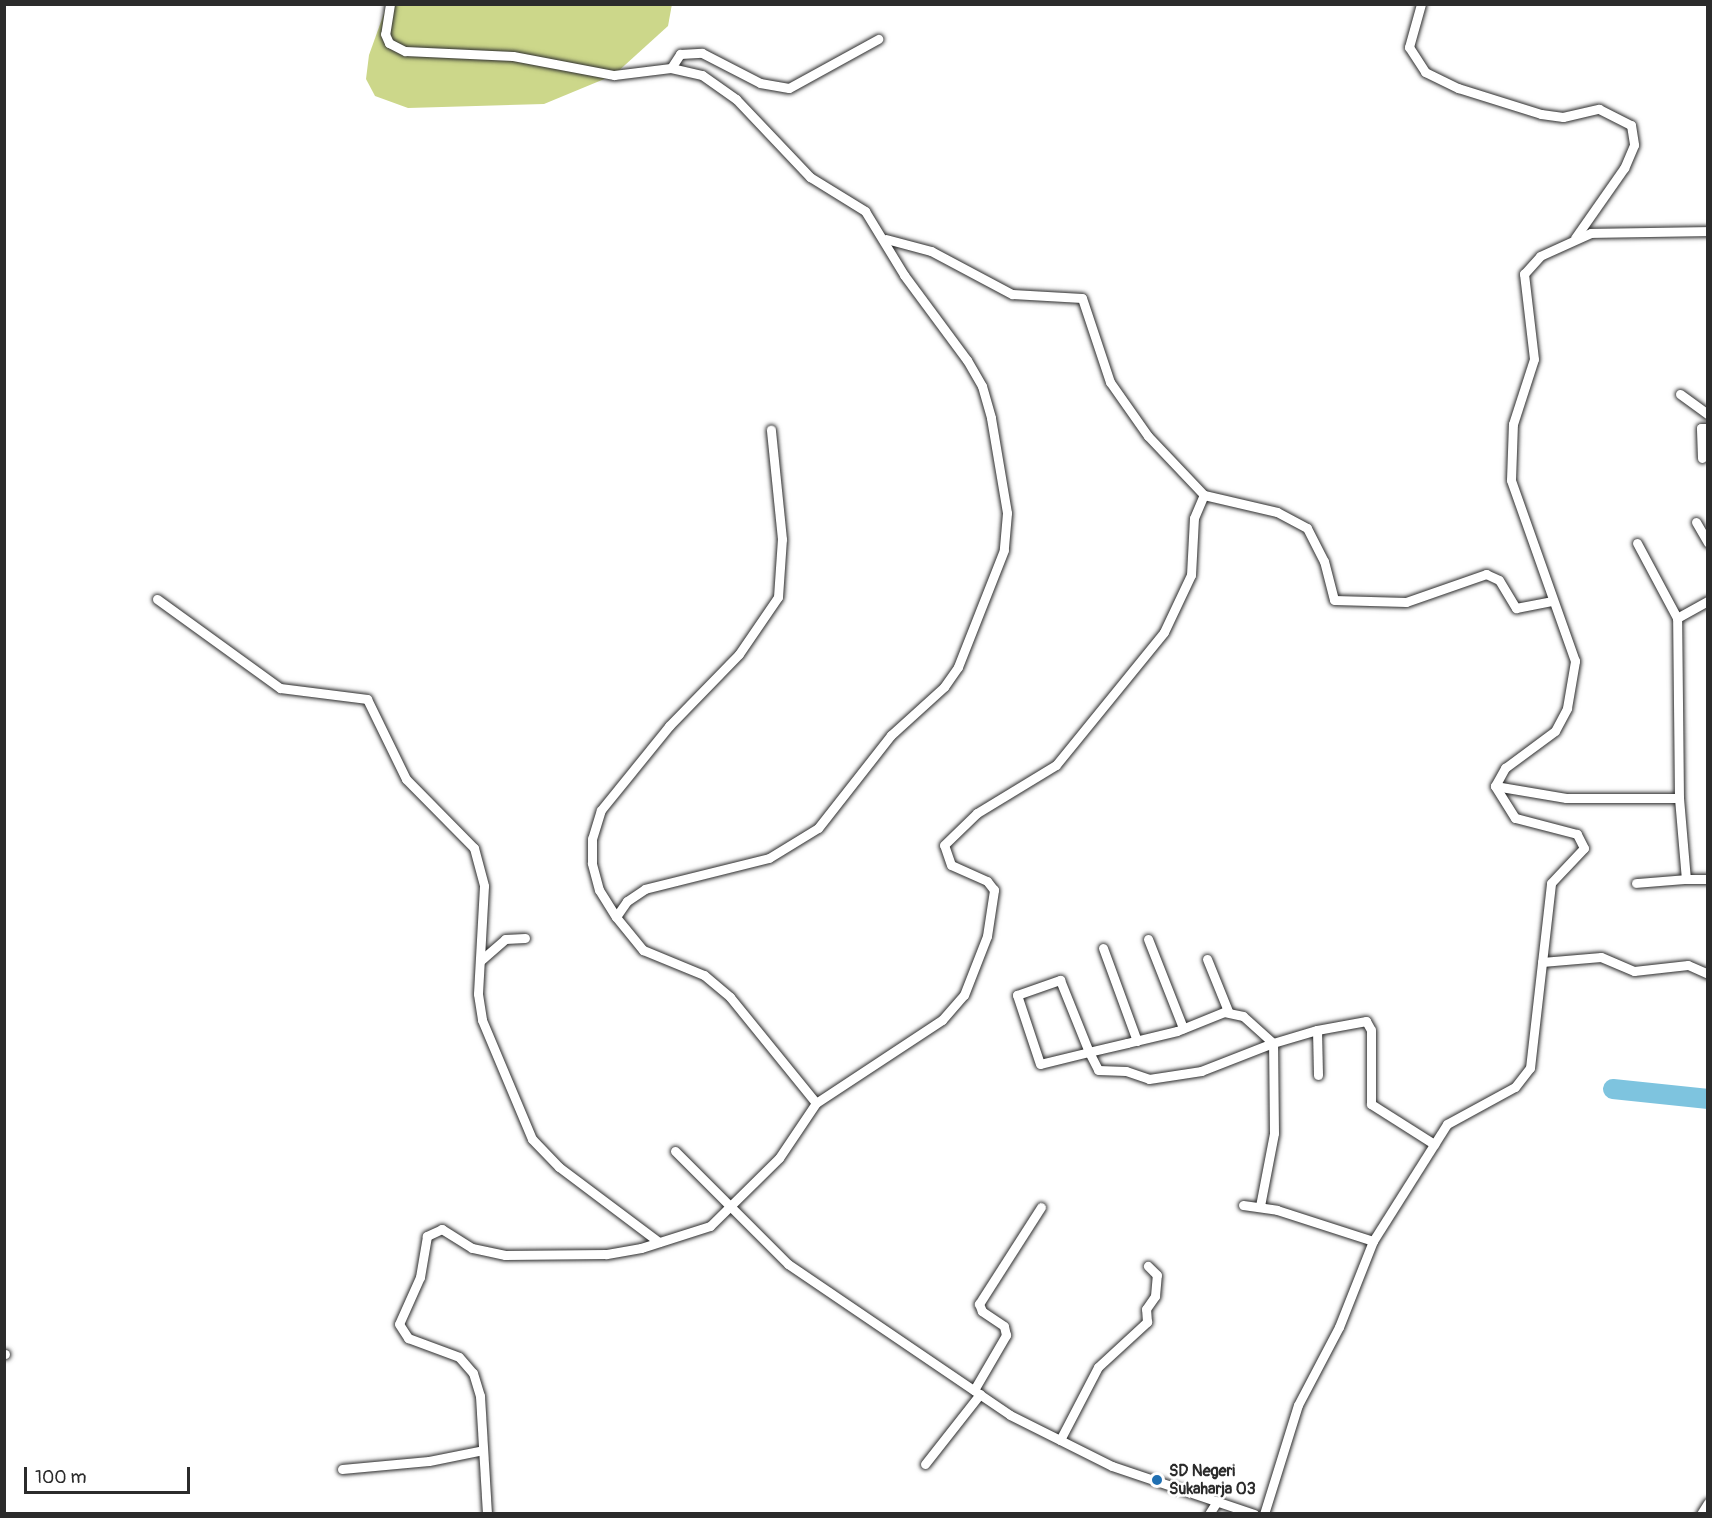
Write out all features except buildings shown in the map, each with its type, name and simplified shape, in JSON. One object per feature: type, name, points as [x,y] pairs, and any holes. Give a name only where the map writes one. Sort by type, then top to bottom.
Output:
[{"type":"street","points":[[390,4],[385,34],[394,47],[405,51],[513,56],[614,75],[671,68],[702,75],[736,99],[810,177],[865,211],[886,239],[904,275],[982,386],[1001,471],[1007,538],[964,655],[944,687],[891,735],[809,836],[769,858],[645,889],[627,901],[616,917]]},
{"type":"street","points":[[1421,4],[1409,47],[1425,72],[1458,88],[1541,114],[1563,117],[1599,109],[1630,125],[1634,145],[1624,168],[1575,238]]},
{"type":"street","points":[[671,68],[680,54],[702,53],[760,83],[789,88],[878,39]]},
{"type":"street","points":[[1495,786],[1505,768],[1555,731],[1567,708],[1575,661],[1568,634],[1551,601],[1513,496],[1510,451],[1514,418],[1534,359],[1523,277],[1540,256],[1575,238],[1608,231],[1707,231]]},
{"type":"street","points":[[886,239],[931,251],[1018,296],[1082,298],[1110,382],[1148,436],[1204,495],[1277,512],[1306,528],[1321,551],[1331,596],[1336,601],[1406,602],[1486,574],[1499,580],[1516,608],[1551,601]]},
{"type":"street","points":[[1680,394],[1707,414]]},
{"type":"street","points":[[1702,458],[1701,428],[1707,428]]},
{"type":"street","points":[[771,430],[782,540],[778,597],[739,654],[669,726],[601,810],[592,839],[592,863],[600,890],[616,917],[643,950],[704,975],[730,997],[816,1103]]},
{"type":"street","points":[[487,1514],[480,1396],[473,1373],[459,1357],[408,1338],[399,1324],[420,1277],[429,1233],[442,1229],[472,1248],[505,1255],[606,1254],[697,1232],[731,1210],[779,1158],[816,1103],[942,1020],[964,995],[987,936],[994,890],[987,881],[951,865],[944,845],[977,813],[1056,765],[1164,632],[1191,575],[1194,518],[1204,495]]},
{"type":"street","points":[[1696,522],[1707,543]]},
{"type":"street","points":[[1637,543],[1677,618],[1679,798],[1686,879]]},
{"type":"street","points":[[157,599],[280,688],[367,699],[406,779],[474,848],[484,886],[478,994],[488,1040],[532,1139],[559,1167],[659,1242]]},
{"type":"street","points":[[1677,618],[1707,601]]},
{"type":"street","points":[[1495,786],[1566,798],[1679,798]]},
{"type":"street","points":[[1264,1514],[1298,1405],[1339,1327],[1373,1241],[1447,1124],[1505,1093],[1527,1073],[1534,1055],[1552,879],[1582,851],[1583,838],[1566,829],[1515,818],[1495,786]]},
{"type":"street","points":[[1636,883],[1707,879]]},
{"type":"street","points":[[480,961],[505,939],[525,938]]},
{"type":"street","points":[[1148,939],[1183,1028]]},
{"type":"street","points":[[1103,948],[1137,1041]]},
{"type":"street","points":[[1542,962],[1601,957],[1634,971],[1688,965],[1707,974]]},
{"type":"street","points":[[1207,959],[1228,1011]]},
{"type":"street","points":[[1260,1206],[1274,1133],[1273,1043],[1242,1016],[1228,1011],[1183,1028],[1137,1041],[1089,1052],[1040,1064],[1017,995],[1060,980],[1089,1052],[1098,1070],[1104,1073],[1126,1071],[1149,1079],[1201,1071],[1273,1043],[1354,1019],[1370,1024],[1371,1104],[1434,1144]]},
{"type":"street","points":[[1317,1030],[1318,1075]]},
{"type":"street","points":[[675,1151],[731,1210],[788,1264],[977,1392],[1060,1440],[1112,1466],[1254,1514]]},
{"type":"street","points":[[1243,1205],[1260,1206],[1373,1241]]},
{"type":"street","points":[[925,1464],[977,1392],[1006,1335],[1004,1326],[982,1311],[979,1304],[1041,1207]]},
{"type":"street","points":[[1060,1440],[1098,1366],[1147,1322],[1146,1309],[1155,1296],[1157,1275],[1148,1266]]},
{"type":"street","points":[[342,1469],[443,1459],[483,1450]]},
{"type":"street","points":[[1209,1514],[1217,1501]]},
{"type":"street","points":[[1701,1514],[1707,1503]]},
{"type":"green space","points":[[672,4],[668,26],[614,75],[544,104],[408,108],[375,96],[366,79],[369,55],[387,5]]},
{"type":"waterway","points":[[1613,1089],[1708,1099]]},
{"type":"place","name":"SD Negeri Sukaharja 03","points":[[1157,1480]]}]
